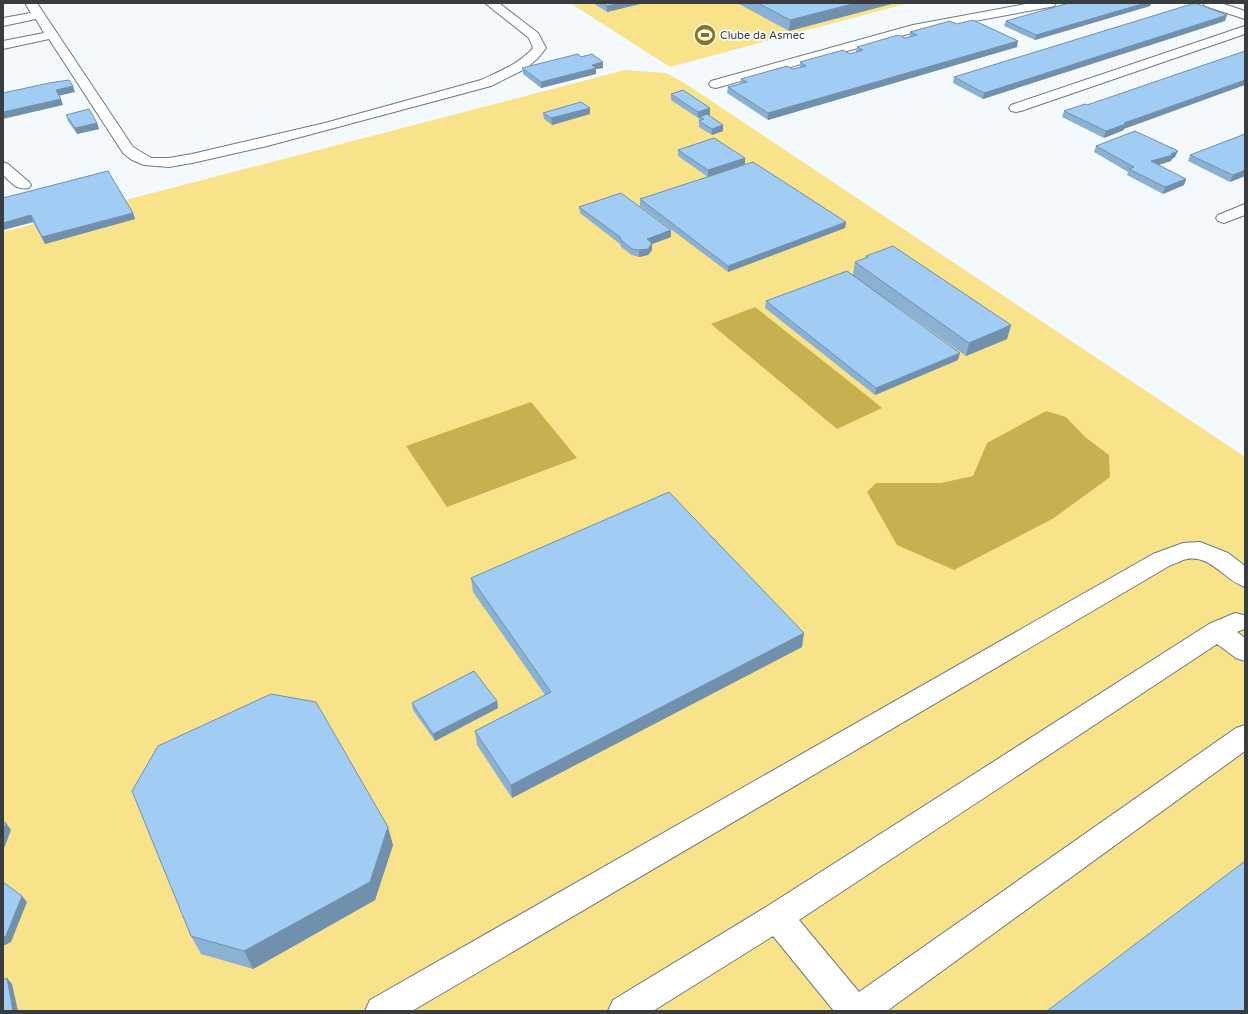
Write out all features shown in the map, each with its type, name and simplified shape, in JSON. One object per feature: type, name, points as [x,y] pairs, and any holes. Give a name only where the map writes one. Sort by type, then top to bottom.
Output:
[{"type":"lane","points":[[3,22],[35,9],[128,150],[137,157],[149,162],[175,161],[197,158],[304,134],[486,83],[513,71],[531,60],[540,48],[534,36],[491,3]]},
{"type":"lane","points":[[716,84],[913,29],[1050,3]]},
{"type":"lane","points":[[1209,3],[1245,15]]},
{"type":"lane","points":[[1016,108],[1245,30]]},
{"type":"lane","points":[[3,45],[52,35]]},
{"type":"lane","points":[[3,167],[23,185]]},
{"type":"lane","points":[[1224,218],[1245,209]]},
{"type":"lane","points":[[381,1011],[1161,560],[1183,551],[1200,550],[1220,559],[1245,578]]},
{"type":"lane","points":[[624,1011],[777,917],[1226,627],[1245,651]]},
{"type":"lane","points":[[860,1011],[1245,736]]},
{"type":"lane","points":[[777,917],[854,1011]]},
{"type":"shaded area","name":"Clube da Asmec","points":[[570,3],[909,3],[670,67]]},
{"type":"shaded area","points":[[625,70],[666,73],[686,84],[1245,457],[1245,1011],[3,1011],[3,232]]},
{"type":"shaded area","points":[[755,307],[882,408],[837,429],[711,324]]},
{"type":"shaded area","points":[[531,402],[577,458],[447,507],[406,446]]},
{"type":"shaded area","points":[[1046,411],[1066,417],[1085,437],[1109,455],[1110,477],[1054,518],[954,570],[897,545],[867,492],[876,483],[941,483],[973,476],[987,443]]},
{"type":"building","points":[[602,3],[621,3],[607,6]]},
{"type":"building","points":[[758,3],[856,3],[790,20]]},
{"type":"building","points":[[1069,3],[1145,3],[1036,35],[1006,21]]},
{"type":"building","points":[[1195,3],[1227,15],[984,93],[954,77]]},
{"type":"building","points":[[973,20],[1018,41],[768,113],[728,87],[747,82],[741,79],[787,66],[793,69],[806,66],[800,62],[843,50],[850,54],[863,50],[857,47],[898,35],[905,38],[917,35],[910,32],[950,21],[957,24]]},
{"type":"building","points":[[1245,51],[1245,80],[1124,123],[1126,124],[1106,131],[1064,111],[1085,104],[1087,105]]},
{"type":"building","points":[[578,54],[581,57],[592,54],[603,62],[592,65],[596,68],[541,82],[522,68]]},
{"type":"building","points":[[69,80],[73,86],[56,90],[61,99],[3,112],[3,93]]},
{"type":"building","points":[[683,90],[710,108],[698,112],[671,94]]},
{"type":"building","points":[[581,102],[590,108],[551,118],[543,113]]},
{"type":"building","points":[[89,109],[97,123],[75,128],[66,115]]},
{"type":"building","points":[[707,114],[723,125],[712,129],[699,121],[704,119],[700,117]]},
{"type":"building","points":[[1135,131],[1178,151],[1171,154],[1173,155],[1151,161],[1186,179],[1165,187],[1129,169],[1134,167],[1096,146]]},
{"type":"building","points":[[1245,134],[1245,170],[1233,175],[1190,155]]},
{"type":"building","points":[[714,138],[745,158],[708,170],[678,150]]},
{"type":"building","points":[[753,162],[846,222],[728,266],[640,199]]},
{"type":"building","points":[[108,171],[133,213],[42,237],[31,215],[3,223],[3,198]]},
{"type":"building","points":[[621,193],[671,230],[647,239],[652,243],[648,249],[632,249],[621,240],[620,237],[579,207]]},
{"type":"building","points":[[893,246],[1011,325],[969,343],[855,262],[868,257],[866,256]]},
{"type":"building","points":[[847,271],[960,353],[876,388],[766,301]]},
{"type":"building","points":[[669,492],[804,633],[511,785],[475,731],[551,692],[471,578]]},
{"type":"building","points":[[474,671],[497,701],[433,734],[412,703]]},
{"type":"building","points":[[271,694],[316,702],[388,827],[370,882],[244,951],[191,936],[132,791],[158,746]]},
{"type":"building","points":[[3,821],[6,823],[3,832]]},
{"type":"building","points":[[1245,861],[1245,1011],[1047,1011]]},
{"type":"building","points":[[3,882],[22,896],[6,936],[3,937]]},
{"type":"building","points":[[7,978],[13,1011],[3,1011],[3,980]]},
{"type":"place","name":"Clube da Asmec","points":[[705,35]]}]
